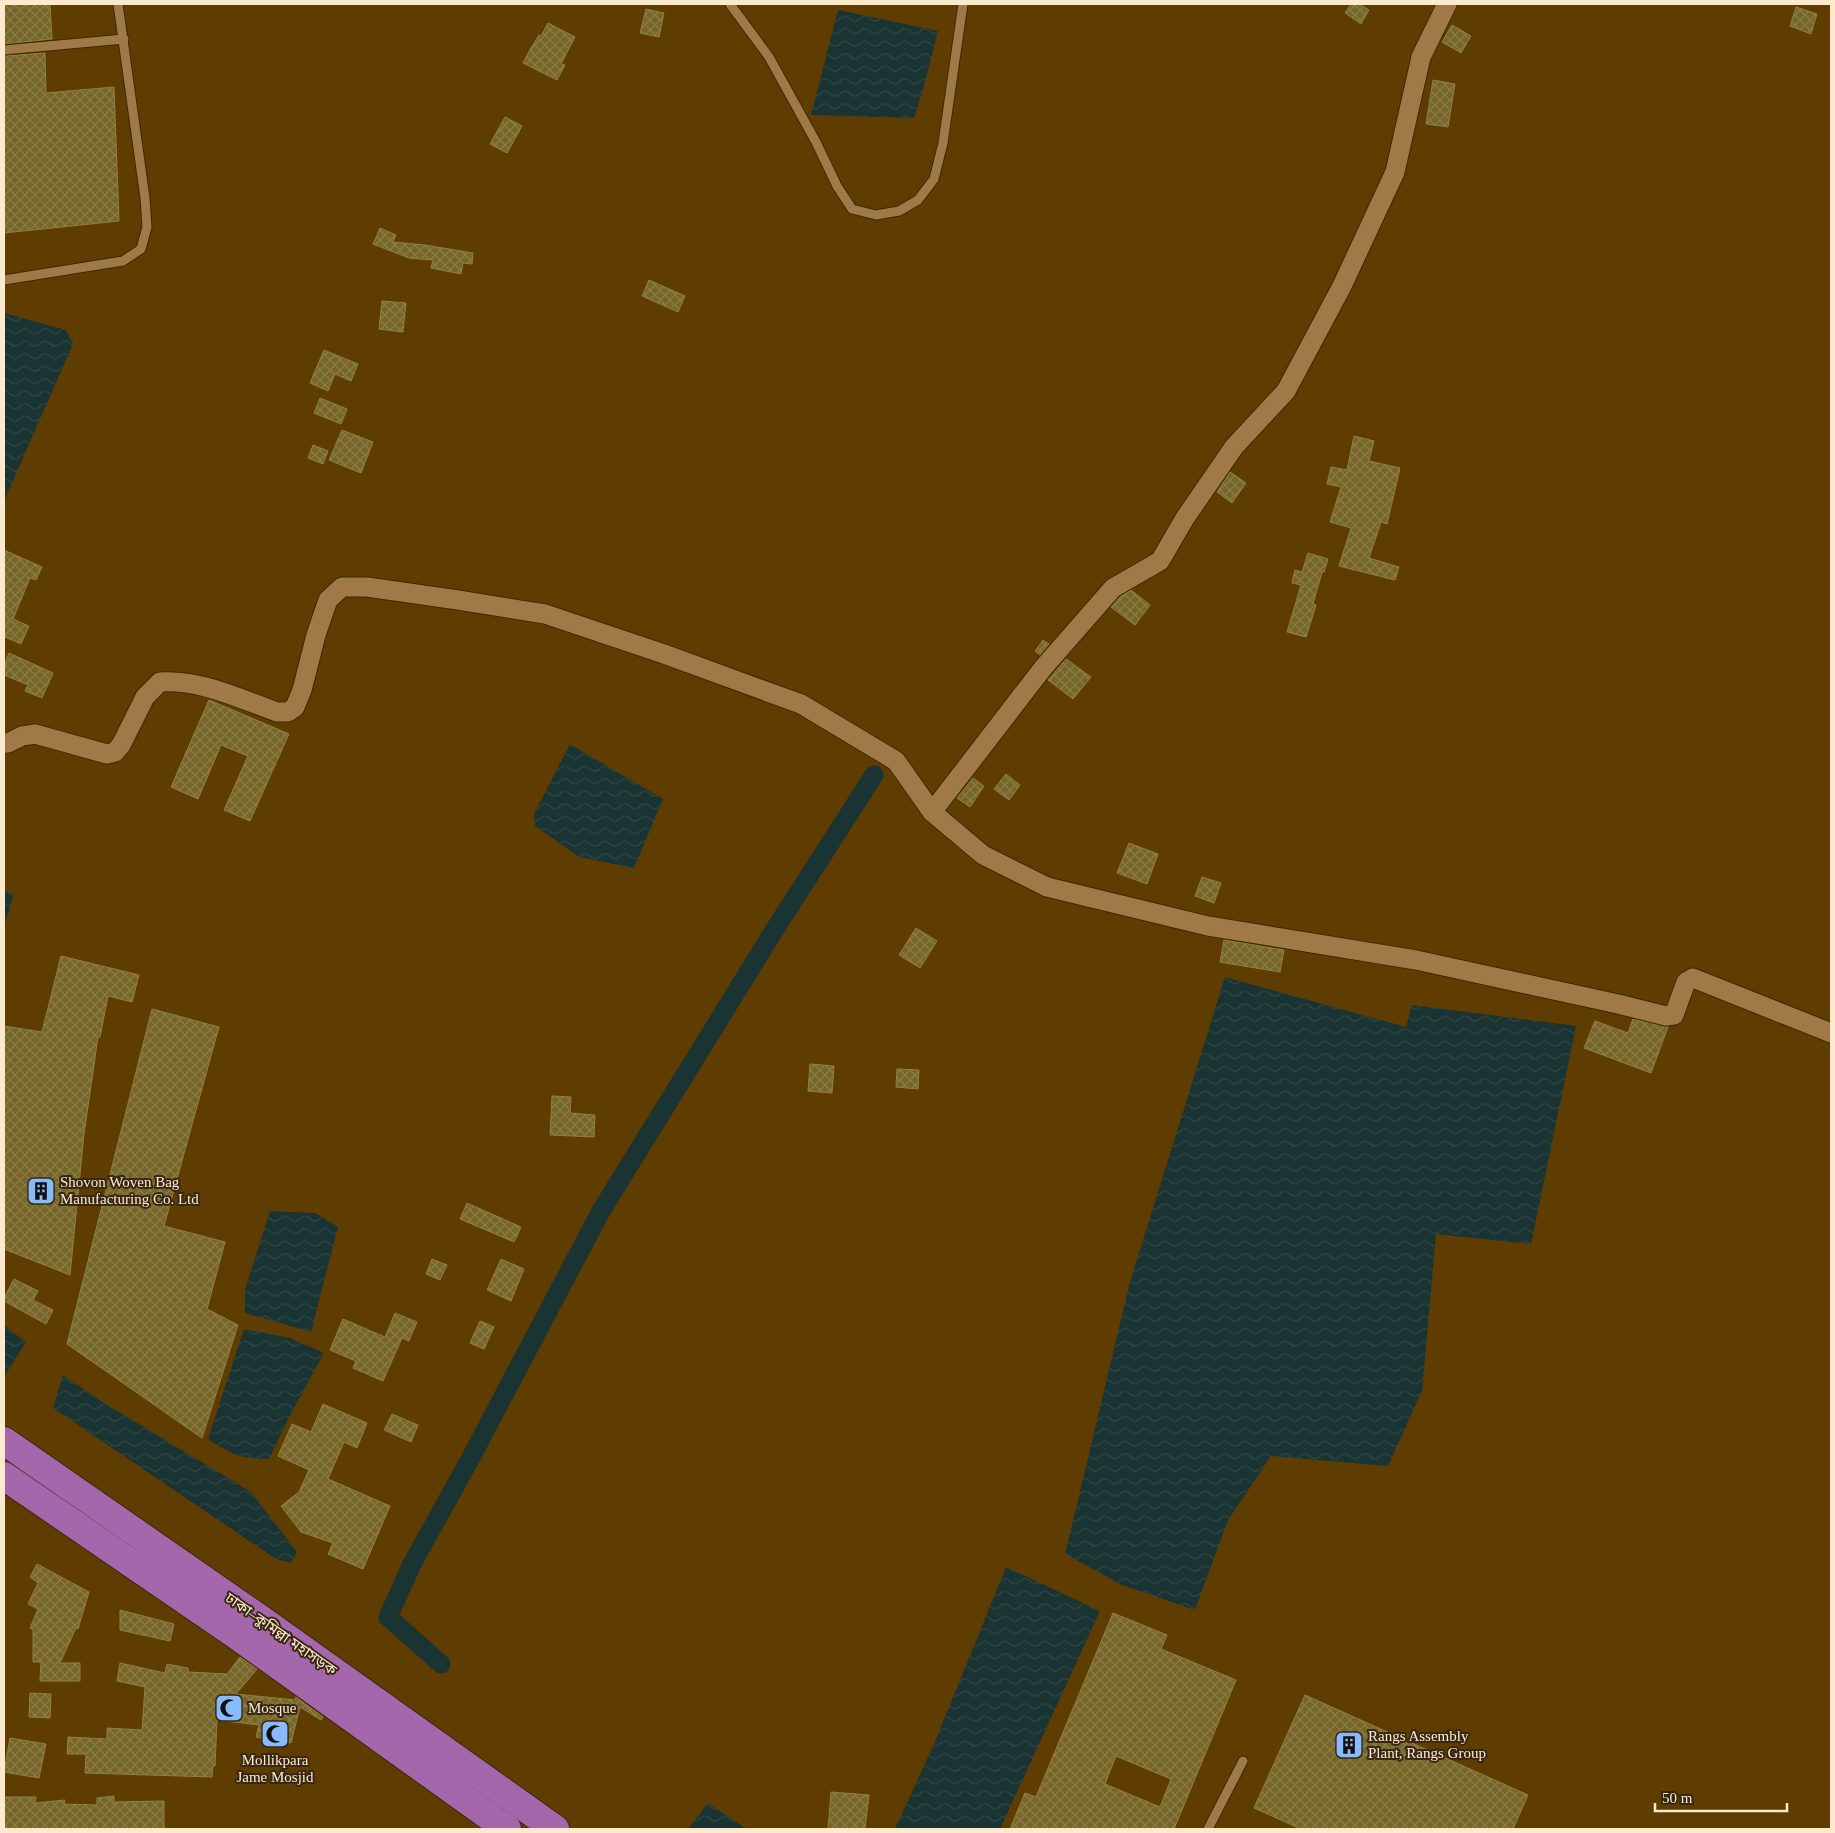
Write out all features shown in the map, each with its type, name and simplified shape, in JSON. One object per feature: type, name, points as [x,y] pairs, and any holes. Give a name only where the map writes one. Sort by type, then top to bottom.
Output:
[{"type":"highway","name":"ঢাকা–কুমিল্লা মহাসড়ক","points":[[4,1441],[266,1623],[556,1829]]},
{"type":"highway","name":"ঢাকা–কুমিল্লা মহাসড়ক","points":[[4,1476],[236,1634],[507,1829]]},
{"type":"street","points":[[932,812],[1043,668],[1113,588],[1160,561],[1185,518],[1234,447],[1286,391],[1342,286],[1395,172],[1421,57],[1446,4]]},
{"type":"street","points":[[4,743],[22,736],[35,734],[107,754],[115,752],[121,745],[145,697],[160,682],[177,681],[212,690],[277,712],[288,712],[295,707],[302,690],[316,635],[328,600],[342,587],[367,587],[458,600],[545,614],[664,654],[801,704],[896,761],[932,812],[983,855],[1047,887],[1208,926],[1416,960],[1666,1016],[1674,1015],[1686,982],[1692,978],[1831,1033]]},
{"type":"lane","points":[[4,280],[123,261],[141,249],[147,227],[145,198],[118,4]]},
{"type":"lane","points":[[730,4],[769,57],[816,142],[837,186],[852,209],[876,215],[899,212],[918,200],[934,179],[943,144],[963,4]]},
{"type":"lane","points":[[4,50],[124,39]]},
{"type":"lane","points":[[1208,1829],[1243,1761]]},
{"type":"water","points":[[838,10],[938,31],[914,118],[811,115]]},
{"type":"water","points":[[4,313],[66,330],[73,344],[5,499]]},
{"type":"water","points":[[570,744],[663,799],[634,868],[579,857],[535,826],[534,814]]},
{"type":"water","points":[[4,891],[14,894],[4,926]]},
{"type":"water","points":[[1225,977],[1406,1027],[1412,1005],[1576,1026],[1531,1244],[1436,1234],[1422,1391],[1388,1466],[1271,1456],[1228,1520],[1195,1610],[1122,1585],[1065,1554],[1130,1282]]},
{"type":"water","points":[[270,1211],[315,1213],[338,1227],[311,1332],[245,1313],[245,1289]]},
{"type":"water","points":[[4,1325],[26,1342],[4,1377]]},
{"type":"water","points":[[244,1329],[290,1338],[324,1353],[288,1419],[269,1459],[237,1455],[223,1449],[208,1439]]},
{"type":"water","points":[[63,1375],[101,1401],[251,1492],[297,1552],[291,1563],[276,1559],[53,1408]]},
{"type":"water","points":[[1006,1567],[1100,1611],[1000,1829],[895,1829],[934,1744]]},
{"type":"water","points":[[708,1803],[747,1829],[688,1829]]},
{"type":"building","points":[[4,4],[50,4],[52,39],[4,44]]},
{"type":"building","points":[[1351,4],[1359,4],[1369,10],[1361,24],[1345,13]]},
{"type":"building","points":[[1796,7],[1817,14],[1811,34],[1790,26]]},
{"type":"building","points":[[646,9],[664,13],[659,37],[640,33]]},
{"type":"building","points":[[548,23],[575,37],[561,64],[565,65],[557,80],[523,63]]},
{"type":"building","points":[[1452,25],[1471,36],[1461,53],[1442,42]]},
{"type":"building","points":[[45,53],[46,93],[114,87],[119,221],[4,233],[4,56]]},
{"type":"building","points":[[1433,80],[1455,84],[1448,127],[1426,124]]},
{"type":"building","points":[[505,117],[522,126],[507,153],[490,144]]},
{"type":"building","points":[[380,228],[396,235],[393,242],[473,253],[472,264],[463,263],[461,274],[431,268],[433,260],[409,258],[373,244]]},
{"type":"building","points":[[649,280],[685,296],[678,312],[642,296]]},
{"type":"building","points":[[382,301],[406,303],[403,332],[379,329]]},
{"type":"building","points":[[324,350],[358,364],[351,381],[335,374],[328,391],[310,383]]},
{"type":"building","points":[[320,398],[347,409],[341,424],[314,413]]},
{"type":"building","points":[[342,430],[373,442],[361,473],[329,460]]},
{"type":"building","points":[[1354,436],[1374,441],[1369,461],[1400,468],[1387,524],[1381,522],[1369,558],[1399,567],[1395,580],[1339,566],[1351,528],[1330,522],[1341,487],[1327,484],[1331,467],[1347,470]]},
{"type":"building","points":[[313,445],[328,451],[323,464],[308,458]]},
{"type":"building","points":[[1230,472],[1246,483],[1232,503],[1217,492]]},
{"type":"building","points":[[4,550],[42,567],[36,580],[30,578],[13,619],[29,626],[21,644],[5,637],[4,640]]},
{"type":"building","points":[[1308,553],[1328,559],[1324,572],[1322,572],[1313,604],[1316,605],[1306,637],[1287,632],[1301,585],[1292,583],[1295,570],[1302,572]]},
{"type":"building","points":[[1131,590],[1150,605],[1135,625],[1111,607],[1120,597]]},
{"type":"building","points":[[1043,640],[1049,644],[1040,655],[1035,651]]},
{"type":"building","points":[[9,653],[53,673],[42,698],[25,691],[28,685],[4,675],[4,665]]},
{"type":"building","points":[[1066,659],[1091,677],[1073,699],[1048,680]]},
{"type":"building","points":[[209,700],[289,734],[250,821],[224,810],[248,756],[221,745],[198,799],[171,787]]},
{"type":"building","points":[[1006,774],[1020,785],[1009,800],[994,789]]},
{"type":"building","points":[[973,778],[984,786],[970,807],[957,798]]},
{"type":"building","points":[[1129,843],[1158,854],[1147,884],[1117,873]]},
{"type":"building","points":[[1202,877],[1221,883],[1214,903],[1195,896]]},
{"type":"building","points":[[916,928],[937,941],[920,968],[899,955]]},
{"type":"building","points":[[1224,940],[1284,950],[1280,972],[1220,962]]},
{"type":"building","name":"Shovon Woven Bag Manufacturing Co. Ltd","points":[[61,956],[139,975],[132,1002],[108,996],[100,1037],[98,1037],[84,1134],[70,1275],[4,1249],[4,1026],[42,1032]]},
{"type":"building","points":[[152,1009],[219,1027],[164,1226],[225,1242],[207,1309],[238,1325],[202,1438],[67,1344]]},
{"type":"building","points":[[1633,1019],[1668,1027],[1651,1073],[1584,1048],[1595,1021],[1628,1033]]},
{"type":"building","points":[[810,1064],[834,1066],[832,1093],[808,1091]]},
{"type":"building","points":[[897,1069],[919,1070],[918,1089],[896,1087]]},
{"type":"building","points":[[552,1096],[571,1097],[570,1113],[595,1115],[594,1137],[550,1135]]},
{"type":"building","points":[[467,1203],[521,1227],[514,1242],[460,1219]]},
{"type":"building","points":[[432,1259],[447,1265],[440,1280],[426,1274]]},
{"type":"building","points":[[501,1259],[524,1269],[511,1301],[487,1290]]},
{"type":"building","points":[[14,1279],[38,1291],[33,1300],[53,1310],[46,1324],[4,1301]]},
{"type":"building","points":[[395,1313],[417,1322],[409,1341],[402,1338],[383,1381],[353,1368],[356,1361],[330,1350],[343,1319],[385,1337]]},
{"type":"building","points":[[480,1321],[494,1327],[484,1349],[470,1343]]},
{"type":"building","points":[[323,1404],[367,1423],[357,1448],[344,1442],[328,1479],[390,1506],[363,1569],[328,1554],[333,1543],[301,1532],[281,1506],[299,1492],[309,1470],[278,1456],[292,1424],[311,1432]]},
{"type":"building","points":[[392,1414],[418,1425],[411,1442],[384,1430]]},
{"type":"building","points":[[37,1564],[89,1592],[78,1629],[76,1628],[60,1663],[80,1663],[80,1681],[40,1681],[41,1662],[33,1662],[33,1630],[30,1628],[38,1609],[28,1604],[38,1583],[30,1577]]},
{"type":"building","points":[[120,1610],[174,1624],[170,1641],[120,1630]]},
{"type":"building","points":[[1113,1613],[1167,1635],[1161,1649],[1236,1680],[1174,1829],[1010,1829],[1025,1793],[1036,1797]],"holes":[[[1116,1756],[1171,1779],[1160,1807],[1105,1784]]]},
{"type":"building","points":[[240,1657],[257,1669],[236,1694],[295,1700],[296,1697],[323,1717],[321,1720],[300,1707],[291,1743],[256,1737],[259,1725],[217,1720],[215,1766],[213,1766],[212,1777],[85,1773],[86,1754],[67,1754],[68,1737],[107,1739],[107,1728],[142,1730],[145,1687],[117,1681],[120,1663],[165,1673],[167,1664],[188,1668],[188,1672],[227,1674]]},
{"type":"building","points":[[30,1693],[51,1694],[50,1718],[29,1717]]},
{"type":"building","name":"Rangs Assembly Plant, Rangs Group","points":[[1305,1695],[1528,1795],[1513,1829],[1301,1829],[1254,1808]]},
{"type":"building","points":[[10,1738],[46,1744],[39,1778],[4,1772]]},
{"type":"building","points":[[831,1792],[869,1795],[865,1829],[828,1829]]},
{"type":"building","points":[[114,1796],[114,1802],[164,1801],[164,1829],[4,1829],[4,1797],[36,1797],[35,1803],[65,1800],[64,1804],[97,1805],[97,1798]]},
{"type":"waterway","points":[[441,1664],[388,1617],[412,1564],[468,1463],[601,1211],[775,929],[874,775]]},
{"type":"place","name":"Shovon Woven Bag Manufacturing Co. Ltd","points":[[41,1191]]},
{"type":"place","name":"Mosque","points":[[229,1708]]},
{"type":"place","name":"Mollikpara Jame Mosjid","points":[[275,1734]]},
{"type":"place","name":"Rangs Assembly Plant, Rangs Group","points":[[1349,1745]]}]
